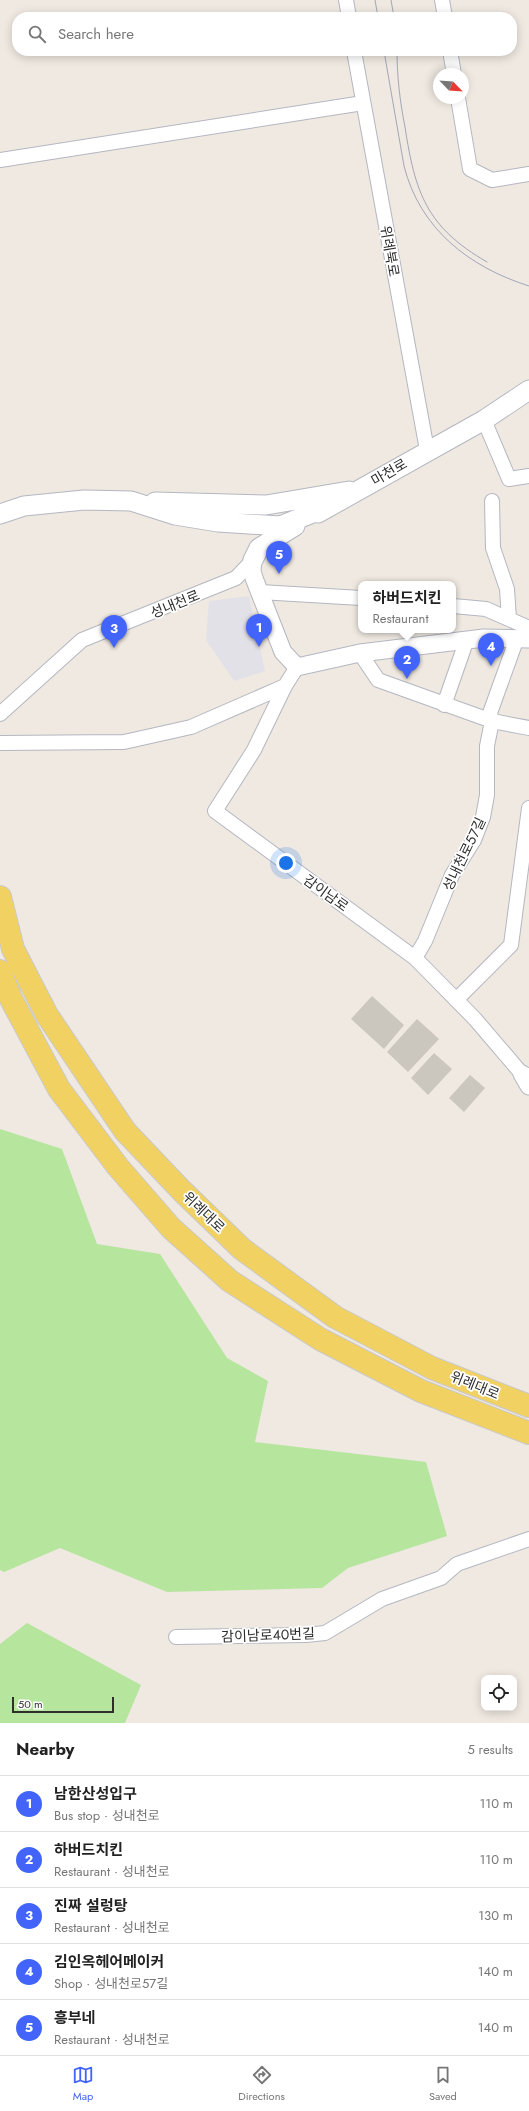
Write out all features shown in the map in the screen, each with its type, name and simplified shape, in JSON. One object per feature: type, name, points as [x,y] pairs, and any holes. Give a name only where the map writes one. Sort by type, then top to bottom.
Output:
[{"type":"main road","name":"마천로","points":[[253,560],[259,548],[427,450],[484,420],[529,390]]},
{"type":"main road","points":[[0,514],[31,505],[84,500],[266,505],[324,494],[357,491]]},
{"type":"main road","points":[[131,501],[174,515],[218,522],[280,526],[328,507]]},
{"type":"main road","name":"위례대로","points":[[0,896],[13,949],[47,1015],[125,1131],[242,1249],[335,1318],[432,1368],[529,1406]]},
{"type":"main road","name":"위례대로","points":[[0,971],[11,999],[59,1089],[118,1167],[171,1228],[230,1281],[320,1339],[414,1387],[529,1433]]},
{"type":"street","points":[[346,0],[348,12]]},
{"type":"street","points":[[442,0],[444,12]]},
{"type":"street","name":"위례북로","points":[[355,56],[427,450]]},
{"type":"street","points":[[451,56],[453,68]]},
{"type":"street","points":[[0,160],[363,103]]},
{"type":"street","points":[[459,104],[470,169],[492,180],[529,174]]},
{"type":"street","points":[[484,420],[509,479],[529,476]]},
{"type":"street","points":[[492,501],[493,548],[507,589],[509,619]]},
{"type":"street","points":[[253,560],[252,570],[283,652],[297,667]]},
{"type":"street","name":"성내천로","points":[[0,714],[82,640],[236,578],[253,560]]},
{"type":"street","points":[[260,592],[358,598]]},
{"type":"street","points":[[456,606],[486,609],[509,619],[525,635]]},
{"type":"street","points":[[0,743],[124,742],[191,727],[285,686],[297,667],[360,653],[466,642],[484,638],[525,635]]},
{"type":"street","name":"성내천로57길","points":[[415,958],[425,941],[452,875],[474,840],[483,817],[487,795],[487,746],[492,721],[490,713],[525,635]]},
{"type":"street","points":[[444,705],[466,642]]},
{"type":"street","points":[[360,653],[378,680],[492,721],[529,728]]},
{"type":"street","name":"감이남로","points":[[285,686],[254,750],[215,811],[415,958],[475,1019],[527,1078]]},
{"type":"street","points":[[456,1000],[511,944],[529,808]]},
{"type":"street","name":"감이남로40번길","points":[[176,1637],[306,1635],[325,1633],[382,1599],[441,1578],[457,1564],[529,1539]]},
{"type":"shaded area","points":[[249,596],[265,671],[234,681],[206,640],[209,601]]},
{"type":"green space","points":[[0,1129],[62,1149],[97,1244],[160,1254],[227,1358],[268,1381],[255,1442],[426,1462],[447,1536],[348,1568],[322,1588],[167,1592],[60,1548],[4,1572],[0,1570]]},
{"type":"green space","points":[[27,1623],[141,1685],[125,1723],[0,1723],[0,1644]]},
{"type":"building","points":[[372,996],[404,1025],[384,1049],[351,1019]]},
{"type":"building","points":[[417,1019],[439,1039],[408,1072],[387,1052]]},
{"type":"building","points":[[434,1053],[452,1069],[428,1095],[411,1078]]},
{"type":"building","points":[[470,1075],[485,1088],[464,1112],[449,1098]]},
{"type":"tram line","points":[[375,0],[377,12]]},
{"type":"tram line","points":[[391,0],[393,12]]},
{"type":"tram line","points":[[385,56],[404,166],[422,209],[435,227],[467,256],[486,268],[529,286]]},
{"type":"tram line","points":[[397,56],[398,80],[402,108],[413,171],[419,189],[427,206],[437,221],[450,235],[466,249],[487,262]]},
{"type":"place","name":"흥부네","points":[[279,574]]},
{"type":"place","name":"남한산성입구","points":[[259,647]]},
{"type":"place","name":"진짜 설렁탕","points":[[114,648]]},
{"type":"place","name":"김인옥헤어메이커","points":[[491,666]]},
{"type":"place","name":"하버드치킨","points":[[407,679]]}]
